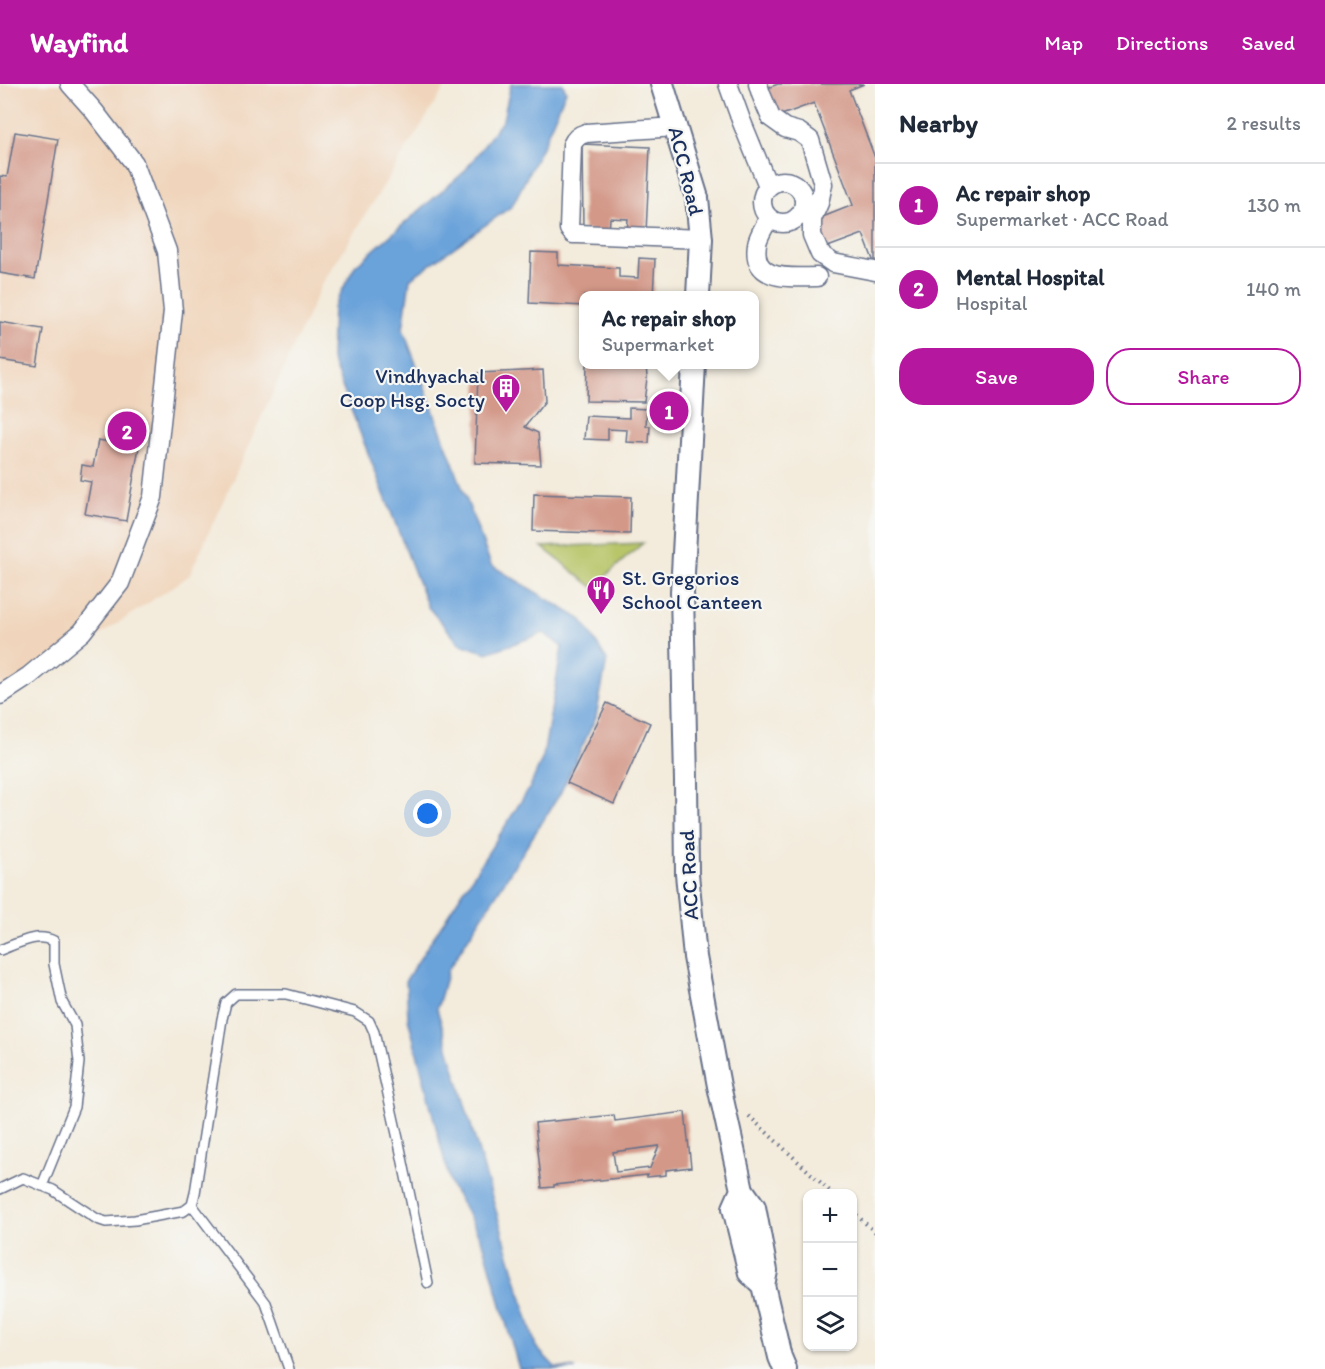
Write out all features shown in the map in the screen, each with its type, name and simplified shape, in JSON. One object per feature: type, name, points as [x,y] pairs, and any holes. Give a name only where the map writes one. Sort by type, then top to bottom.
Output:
[{"type":"street","points":[[0,695],[29,675],[82,632],[120,583],[153,497],[173,311],[167,251],[134,163],[70,84]]},
{"type":"street","name":"ACC Road","points":[[662,84],[697,198],[701,239],[698,291]]},
{"type":"street","points":[[728,84],[768,186]]},
{"type":"street","points":[[758,84],[771,118],[785,128],[798,132],[810,140],[823,184],[812,219],[812,235],[820,254],[833,262],[875,271]]},
{"type":"street","points":[[676,127],[580,135],[572,145],[569,229],[573,234],[701,239]]},
{"type":"street","points":[[781,181],[795,184],[800,189],[804,202],[800,215],[794,220],[781,223],[769,218],[762,206],[762,198],[768,186],[781,181]]},
{"type":"street","points":[[769,218],[757,243],[757,260],[764,270],[777,277],[817,277]]},
{"type":"street","name":"ACC Road","points":[[694,369],[682,592],[687,874],[695,957],[719,1086],[742,1190],[734,1208],[750,1273],[763,1285],[785,1369]]},
{"type":"lane","points":[[0,950],[33,938],[46,937],[54,941],[54,963],[62,1002],[75,1025],[79,1062],[74,1107],[42,1186]]},
{"type":"lane","points":[[0,1189],[23,1178],[54,1190],[97,1219],[106,1222],[135,1220],[184,1211],[192,1205],[195,1192],[226,1003],[236,993],[286,994],[355,1012],[369,1021],[374,1032],[399,1143],[428,1283]]},
{"type":"lane","points":[[192,1205],[266,1303],[289,1369]]},
{"type":"path","points":[[719,1086],[828,1189]]},
{"type":"path","points":[[857,1216],[875,1232]]},
{"type":"shaded area","points":[[0,84],[447,84],[321,286],[189,576],[0,701]]},
{"type":"green space","points":[[643,543],[593,587],[542,547]]},
{"type":"water","points":[[511,84],[563,84],[566,91],[542,147],[512,206],[410,279],[403,329],[491,565],[582,620],[607,660],[596,717],[560,794],[448,970],[437,1009],[536,1347],[555,1367],[576,1369],[519,1369],[485,1248],[451,1186],[408,1018],[406,980],[529,789],[543,757],[562,647],[544,633],[487,653],[460,644],[428,607],[331,358],[333,308],[355,266],[464,172],[503,120]]},
{"type":"building","points":[[778,84],[864,84],[849,90],[875,158],[875,265],[863,234],[825,248],[815,220],[853,205],[814,103],[776,117],[765,89]]},
{"type":"building","points":[[15,132],[58,139],[35,279],[0,273],[0,176],[7,177]]},
{"type":"building","points":[[582,144],[650,147],[646,233],[627,232],[628,219],[610,218],[609,233],[583,230]]},
{"type":"building","points":[[531,252],[558,253],[558,265],[619,268],[619,277],[638,278],[639,258],[655,259],[653,291],[579,291],[579,306],[529,303]]},
{"type":"building","points":[[0,322],[43,329],[37,366],[0,360]]},
{"type":"building","points":[[587,369],[646,369],[644,402],[586,401]]},
{"type":"building","name":"Vindhyachal Coop Hsg. Socty","points":[[543,370],[545,401],[525,427],[538,433],[541,465],[475,463],[478,373]]},
{"type":"building","points":[[629,408],[647,409],[646,426],[650,426],[649,443],[626,442],[627,430],[608,429],[608,440],[584,439],[586,416],[629,418]]},
{"type":"building","points":[[98,440],[139,447],[126,521],[85,514],[91,482],[80,480],[82,465],[93,467]]},
{"type":"building","points":[[534,494],[631,497],[630,534],[533,531]]},
{"type":"building","points":[[607,703],[650,723],[614,804],[567,783]]},
{"type":"building","points":[[685,1112],[691,1167],[666,1170],[666,1175],[647,1177],[647,1175],[542,1188],[535,1123],[614,1115],[615,1121]],"holes":[[[659,1146],[650,1168],[616,1172],[613,1152]]]},
{"type":"place","name":"Ac repair shop","points":[[669,411]]},
{"type":"place","name":"Vindhyachal Coop Hsg. Socty","points":[[506,414]]},
{"type":"place","name":"Mental Hospital","points":[[127,431]]},
{"type":"place","name":"St. Gregorios School Canteen","points":[[601,616]]}]
